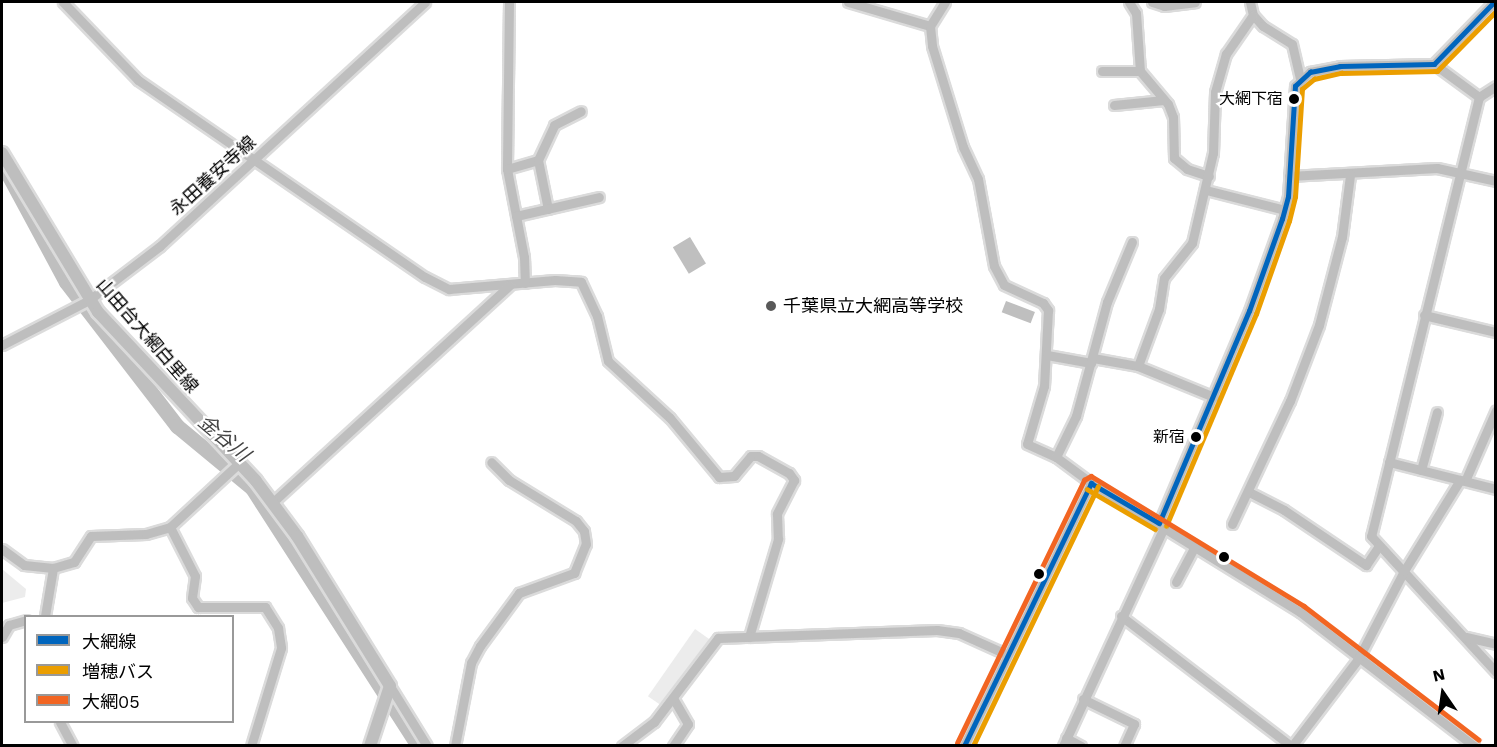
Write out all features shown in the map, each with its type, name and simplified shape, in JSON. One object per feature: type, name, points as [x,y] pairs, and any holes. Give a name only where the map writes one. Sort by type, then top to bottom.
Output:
[{"type":"main road","name":"山田台大網白里線","points":[[2,153],[89,300],[273,502],[390,686]]},
{"type":"main road","points":[[370,746],[390,686]]},
{"type":"street","points":[[63,2],[138,80],[254,162],[433,281],[449,289],[525,283],[581,282],[597,316],[608,361],[670,418],[719,477],[734,476],[751,456],[758,456],[789,473],[794,480],[777,514],[778,539],[749,637]]},
{"type":"street","name":"永田養安寺線","points":[[2,345],[89,300],[160,246],[254,162],[424,2]]},
{"type":"street","points":[[509,2],[507,169],[525,283]]},
{"type":"street","points":[[848,2],[930,26]]},
{"type":"street","points":[[945,2],[930,26],[932,46],[963,147],[978,179],[998,276],[1004,285],[1043,303],[1048,310],[1044,386],[1027,444],[1056,457],[1091,483],[1300,612],[1358,659],[1474,746]]},
{"type":"street","points":[[1130,2],[1136,14],[1140,71],[1164,100],[1173,117],[1174,158],[1187,169],[1209,176]]},
{"type":"street","points":[[1152,2],[1164,6],[1194,2]]},
{"type":"street","points":[[1250,2],[1253,15],[1263,27],[1292,44],[1300,78]]},
{"type":"street","points":[[1434,64],[1494,2]]},
{"type":"street","points":[[1138,366],[1159,309],[1164,278],[1192,243],[1209,176],[1215,92],[1226,54],[1253,15]]},
{"type":"street","points":[[1081,746],[1064,742],[1161,525],[1214,397],[1284,210],[1289,176],[1295,86],[1300,78],[1310,72],[1352,64],[1434,64],[1479,97]]},
{"type":"street","points":[[1102,71],[1140,71]]},
{"type":"street","points":[[1496,86],[1479,97],[1458,171],[1371,536],[1496,672]]},
{"type":"street","points":[[1113,105],[1164,100]]},
{"type":"street","points":[[548,209],[538,160],[554,125],[580,111]]},
{"type":"street","points":[[507,169],[538,160]]},
{"type":"street","points":[[1289,176],[1350,175],[1405,168],[1458,171],[1496,181]]},
{"type":"street","points":[[1232,524],[1249,492],[1319,325],[1342,237],[1350,175]]},
{"type":"street","points":[[1206,190],[1284,210]]},
{"type":"street","points":[[516,216],[599,197]]},
{"type":"street","points":[[1056,457],[1076,416],[1107,302],[1131,242]]},
{"type":"street","points":[[273,502],[510,285]]},
{"type":"street","points":[[1424,315],[1496,333]]},
{"type":"street","points":[[1047,355],[1138,366],[1214,397]]},
{"type":"street","points":[[1121,616],[1291,746],[1358,659],[1404,571],[1463,480],[1496,410]]},
{"type":"street","points":[[1421,470],[1437,412]]},
{"type":"street","points":[[455,746],[471,663],[480,646],[519,593],[574,573],[585,544],[584,531],[576,521],[509,480],[491,462]]},
{"type":"street","points":[[1389,462],[1496,489]]},
{"type":"street","points":[[2,549],[24,565],[53,568],[74,562],[91,536],[146,534],[170,527],[239,463]]},
{"type":"street","points":[[964,746],[1006,654],[1091,483]]},
{"type":"street","points":[[1249,492],[1284,510],[1366,565],[1379,546]]},
{"type":"street","points":[[170,527],[195,576],[192,598],[198,607],[265,608],[278,628],[281,648],[251,746]]},
{"type":"street","points":[[1176,582],[1195,546]]},
{"type":"street","points":[[45,615],[53,568]]},
{"type":"street","points":[[2,637],[9,625],[24,621]]},
{"type":"street","points":[[622,746],[654,722],[718,638],[937,630],[959,633],[1006,654]]},
{"type":"street","points":[[1465,637],[1496,644]]},
{"type":"street","points":[[390,686],[427,746]]},
{"type":"street","points":[[673,698],[688,724],[674,746]]},
{"type":"street","points":[[1083,699],[1134,724],[1124,746]]},
{"type":"street","points":[[61,723],[73,746]]},
{"type":"shaded area","points":[[690,237],[706,264],[689,274],[673,247]]},
{"type":"shaded area","points":[[1006,301],[1035,312],[1031,323],[1002,312]]},
{"type":"shaded area","points":[[2,569],[26,589],[25,597],[2,603]]},
{"type":"shaded area","points":[[695,629],[711,640],[664,707],[648,696]]},
{"type":"waterway","name":"金谷川","points":[[2,163],[66,282],[177,426],[252,488],[418,746]]},
{"type":"transit line","name":"大網線","points":[[1159,523],[1249,311],[1282,219],[1288,197],[1295,86],[1310,72],[1340,66],[1434,64],[1494,2]]},
{"type":"transit line","name":"増穂バス","points":[[1166,526],[1256,314],[1289,221],[1295,197],[1302,89],[1314,79],[1341,73],[1437,71],[1496,11]]},
{"type":"transit line","name":"大網05","points":[[957,743],[1084,480],[1091,476],[1304,606],[1479,740]]},
{"type":"transit line","name":"大網線","points":[[1091,483],[1159,523]]},
{"type":"transit line","name":"大網線","points":[[964,746],[1091,483]]},
{"type":"transit line","name":"増穂バス","points":[[973,746],[1098,486]]},
{"type":"transit line","name":"増穂バス","points":[[1087,489],[1155,529]]},
{"type":"place","name":"大網下宿","points":[[1294,99]]},
{"type":"place","name":"千葉県立大網高等学校","points":[[771,306]]},
{"type":"place","name":"新宿","points":[[1196,437]]}]
